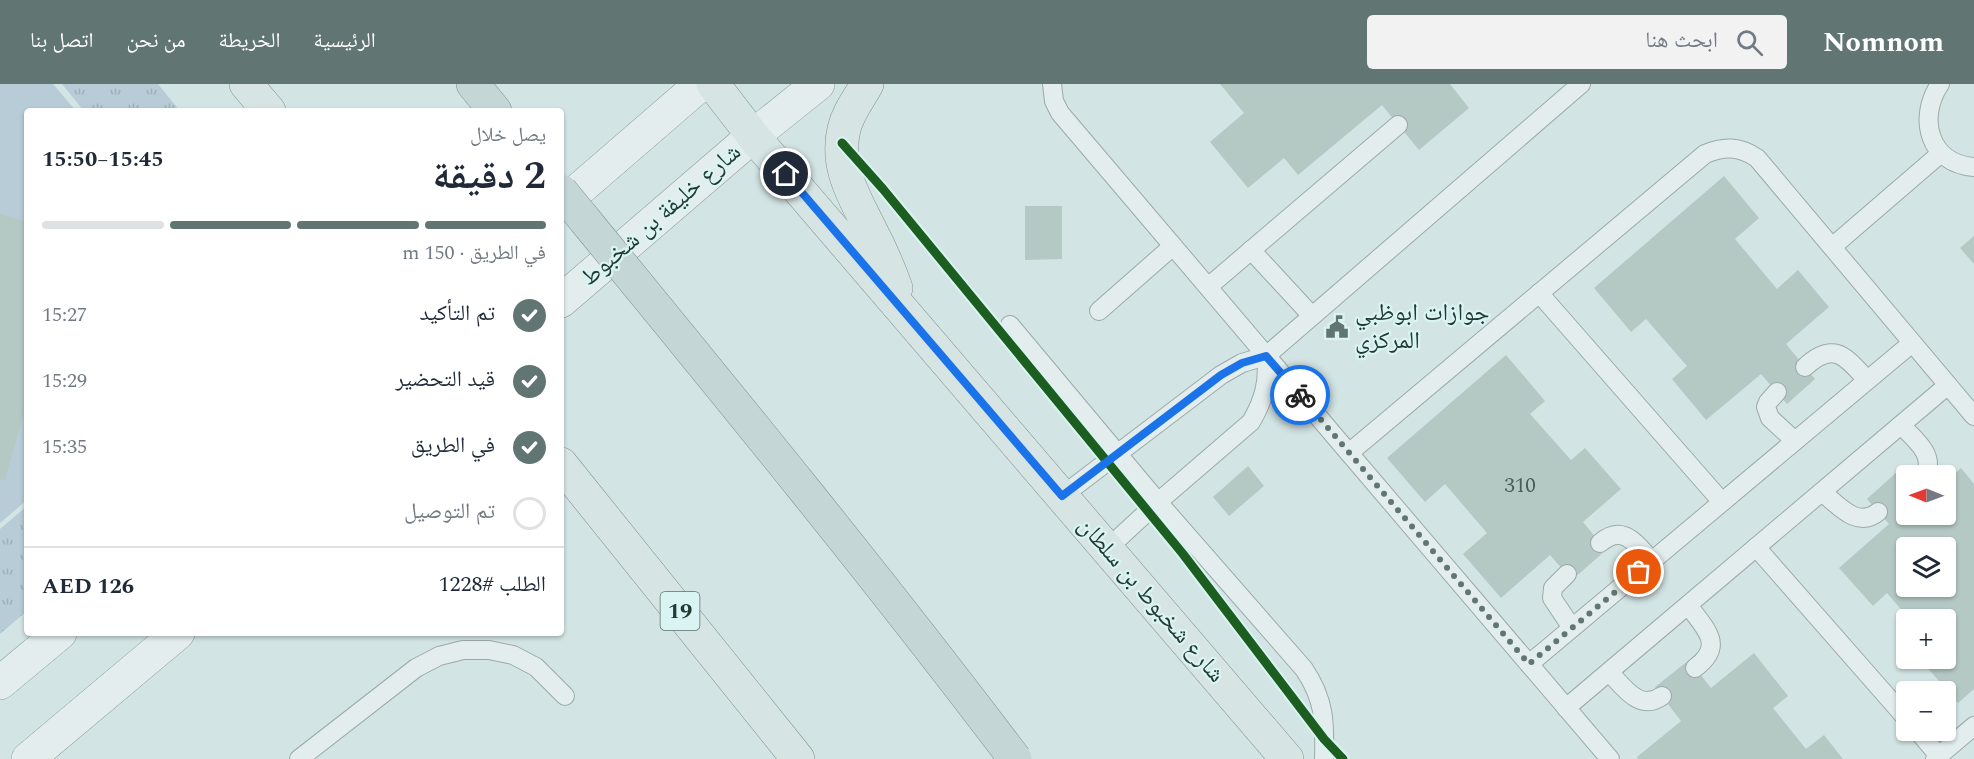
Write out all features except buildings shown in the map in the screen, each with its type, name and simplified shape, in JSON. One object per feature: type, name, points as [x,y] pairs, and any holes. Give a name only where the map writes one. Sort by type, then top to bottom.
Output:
[{"type":"highway","points":[[473,84],[493,108]]},
{"type":"highway","points":[[564,195],[812,498],[933,650],[1015,759]]},
{"type":"main road","points":[[246,84],[266,108]]},
{"type":"main road","points":[[564,202],[701,84]]},
{"type":"main road","name":"شارع شخبوط بن سلطان","points":[[713,84],[753,136],[1287,759]]},
{"type":"main road","name":"شارع خليفة بن شخبوط","points":[[564,299],[753,136],[818,84]]},
{"type":"main road","points":[[867,84],[849,115],[844,129],[843,169],[852,193],[884,257],[906,314],[924,336]]},
{"type":"main road","name":"19","points":[[564,468],[798,759]]},
{"type":"main road","points":[[564,487],[593,503]]},
{"type":"main road","points":[[0,683],[56,636]]},
{"type":"main road","points":[[28,759],[174,636]]},
{"type":"lane","points":[[1052,84],[1054,101],[1060,113],[1610,759]]},
{"type":"lane","points":[[1062,496],[1226,372],[1242,363],[1266,356],[1581,84]]},
{"type":"lane","points":[[1940,84],[1930,107],[1929,123],[1932,140],[1940,154],[1954,163],[1974,167]]},
{"type":"lane","points":[[1208,287],[1398,126]]},
{"type":"lane","points":[[1348,453],[1705,154],[1718,148],[1731,147],[1757,158],[1974,416]]},
{"type":"lane","points":[[1832,247],[1940,154]]},
{"type":"lane","points":[[1099,311],[1173,246]]},
{"type":"lane","points":[[1251,250],[1312,316]]},
{"type":"lane","points":[[1539,293],[1722,502]]},
{"type":"lane","points":[[1010,325],[1158,502],[1304,669],[1314,684],[1324,716],[1324,759]]},
{"type":"lane","points":[[1529,664],[1912,343]]},
{"type":"lane","points":[[1805,367],[1815,357],[1822,354],[1839,354],[1846,357],[1867,380]]},
{"type":"lane","points":[[1107,549],[1251,422],[1260,406],[1265,390],[1268,373],[1266,356]]},
{"type":"lane","points":[[1566,708],[1948,385]]},
{"type":"lane","points":[[1777,392],[1768,402],[1767,413],[1795,441]]},
{"type":"lane","points":[[1901,425],[1926,452],[1927,465]]},
{"type":"lane","points":[[1822,492],[1849,515],[1856,518],[1872,518],[1878,512]]},
{"type":"lane","points":[[1600,543],[1611,535],[1624,535],[1630,538],[1652,561]]},
{"type":"lane","points":[[1756,547],[1896,707]]},
{"type":"lane","points":[[1567,574],[1553,588],[1552,598],[1572,628]]},
{"type":"lane","points":[[1688,605],[1710,634],[1712,642],[1709,656],[1695,668]]},
{"type":"lane","points":[[298,759],[416,668],[439,656],[463,650],[489,650],[513,656],[536,667],[565,696]]},
{"type":"lane","points":[[1609,672],[1640,701],[1652,701],[1662,696]]},
{"type":"lane","points":[[1925,741],[1937,757],[1974,726]]},
{"type":"green space","points":[[0,84],[53,84],[73,108],[24,108],[24,503],[0,523]]},
{"type":"green space","points":[[62,84],[158,84],[178,108],[82,108]]},
{"type":"green space","points":[[24,509],[24,614],[0,634],[0,529]]},
{"type":"cycle path","points":[[842,143],[883,189],[1183,554],[1324,739],[1343,759]]},
{"type":"way so far","points":[[1300,395],[1529,664],[1639,572]]},
{"type":"place","name":"جوازات ابوظبي المركزي","points":[[1337,327]]},
{"type":"route","points":[[786,174],[1062,496],[1221,375],[1242,363],[1266,356],[1300,395]]}]
